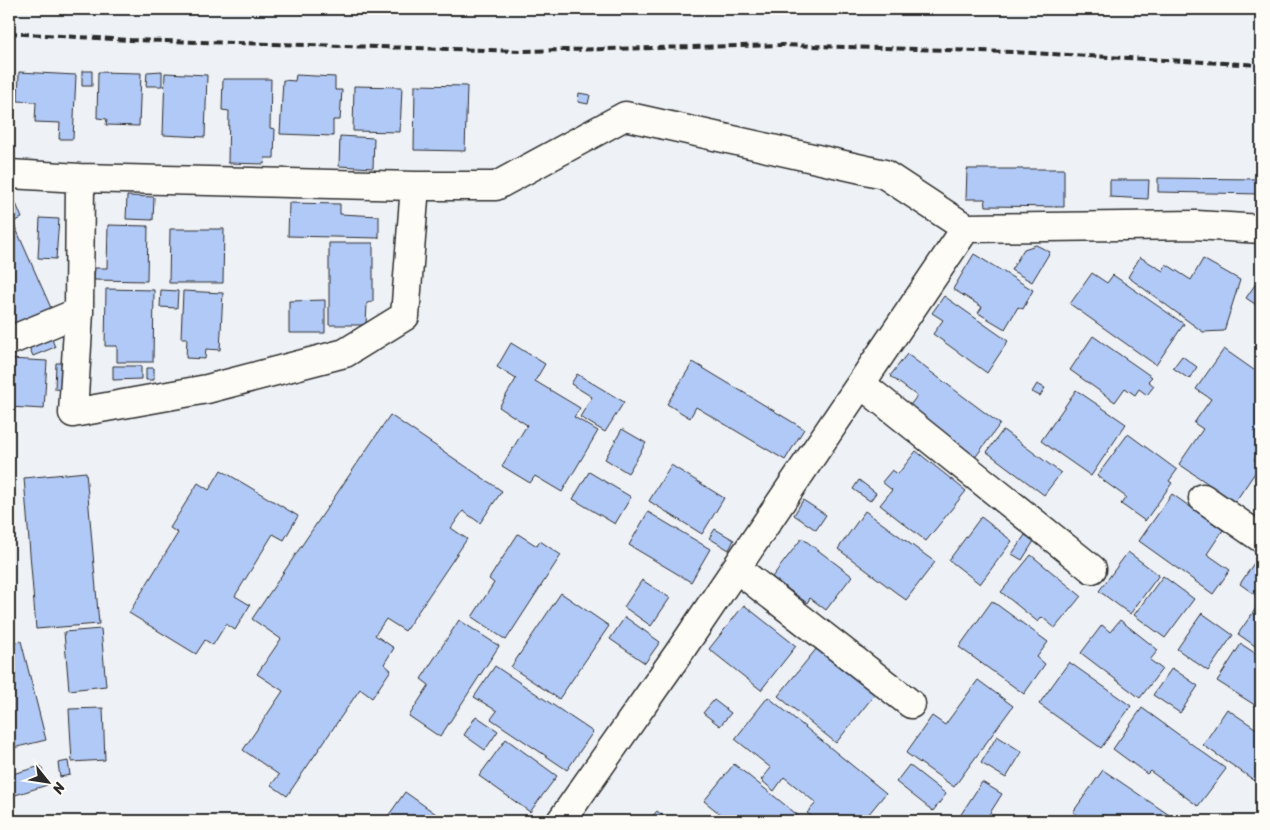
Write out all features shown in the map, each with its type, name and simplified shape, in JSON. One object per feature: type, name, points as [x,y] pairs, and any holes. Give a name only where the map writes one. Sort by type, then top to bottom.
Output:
[{"type":"street","points":[[9,174],[80,178],[414,186],[496,186],[625,116],[884,174],[966,228],[1196,225],[1261,229]]},
{"type":"street","points":[[80,178],[79,312],[73,413],[207,389],[345,354],[405,316],[414,186]]},
{"type":"street","points":[[561,821],[678,654],[966,228]]},
{"type":"street","points":[[9,341],[79,312]]},
{"type":"street","points":[[861,384],[1092,568]]},
{"type":"street","points":[[1203,498],[1261,538]]},
{"type":"street","points":[[736,568],[911,704]]},
{"type":"building","points":[[82,71],[92,71],[92,86],[82,86]]},
{"type":"building","points":[[162,71],[162,86],[146,86],[147,72]]},
{"type":"building","points":[[9,72],[11,72],[10,120],[9,120]]},
{"type":"building","points":[[19,72],[76,75],[73,139],[59,139],[60,123],[35,122],[36,102],[18,101]]},
{"type":"building","points":[[98,72],[141,73],[139,126],[106,125],[107,119],[97,118]]},
{"type":"building","points":[[165,73],[207,75],[205,137],[163,135]]},
{"type":"building","points":[[296,75],[335,77],[335,90],[342,90],[340,120],[333,120],[333,136],[280,134],[283,80],[295,81]]},
{"type":"building","points":[[223,79],[271,79],[270,128],[275,129],[274,158],[265,158],[264,164],[228,163],[229,111],[222,110]]},
{"type":"building","points":[[415,85],[467,86],[465,151],[414,150]]},
{"type":"building","points":[[354,86],[402,87],[400,132],[353,131]]},
{"type":"building","points":[[579,93],[590,95],[588,104],[578,102]]},
{"type":"building","points":[[340,136],[374,138],[373,168],[339,166]]},
{"type":"building","points":[[967,169],[1064,169],[1064,207],[986,206],[985,199],[966,199]]},
{"type":"building","points":[[1158,178],[1261,179],[1261,194],[1158,192]]},
{"type":"building","points":[[1110,180],[1149,180],[1148,199],[1110,197]]},
{"type":"building","points":[[9,190],[22,218],[13,222],[51,308],[9,326]]},
{"type":"building","points":[[127,196],[154,197],[153,220],[126,219]]},
{"type":"building","points":[[289,203],[340,204],[340,214],[379,216],[379,238],[288,236]]},
{"type":"building","points":[[40,218],[59,219],[56,259],[38,258]]},
{"type":"building","points":[[108,225],[148,226],[147,281],[94,280],[95,268],[107,268]]},
{"type":"building","points":[[170,229],[224,229],[223,283],[169,283]]},
{"type":"building","points":[[329,243],[373,243],[373,302],[367,303],[366,325],[329,325]]},
{"type":"building","points":[[1036,245],[1050,252],[1032,282],[1011,270],[1024,249]]},
{"type":"building","points":[[974,254],[1033,290],[1023,309],[1018,307],[1005,329],[978,313],[982,307],[953,289]]},
{"type":"building","points":[[1140,257],[1163,271],[1166,264],[1191,280],[1203,259],[1240,280],[1224,331],[1203,332],[1128,277]]},
{"type":"building","points":[[1092,273],[1107,283],[1113,275],[1184,324],[1156,365],[1070,304]]},
{"type":"building","points":[[1261,276],[1261,308],[1246,298]]},
{"type":"building","points":[[106,289],[154,290],[153,362],[117,362],[117,346],[105,346]]},
{"type":"building","points":[[161,290],[178,291],[177,308],[160,307]]},
{"type":"building","points":[[183,291],[223,293],[220,350],[206,349],[205,359],[186,358],[187,338],[181,338]]},
{"type":"building","points":[[944,296],[1008,341],[987,373],[933,334],[943,320],[932,313]]},
{"type":"building","points":[[325,300],[325,333],[289,333],[289,301]]},
{"type":"building","points":[[1093,336],[1152,377],[1148,381],[1154,386],[1147,395],[1139,389],[1135,395],[1125,388],[1115,402],[1070,370]]},
{"type":"building","points":[[51,337],[55,347],[33,356],[29,347]]},
{"type":"building","points":[[511,343],[545,364],[535,381],[580,408],[574,417],[598,431],[562,492],[535,476],[530,483],[502,466],[527,425],[499,407],[516,379],[497,367]]},
{"type":"building","points":[[1224,349],[1261,375],[1261,449],[1254,460],[1261,464],[1235,502],[1179,464],[1203,429],[1194,423],[1211,399],[1196,389]]},
{"type":"building","points":[[907,354],[1000,424],[971,463],[905,412],[917,396],[890,376]]},
{"type":"building","points":[[1182,356],[1197,367],[1189,379],[1173,368]]},
{"type":"building","points":[[9,359],[47,361],[44,409],[9,407]]},
{"type":"building","points":[[693,362],[804,429],[785,460],[696,407],[690,418],[667,404]]},
{"type":"building","points":[[56,363],[68,363],[66,390],[55,389]]},
{"type":"building","points":[[113,366],[141,366],[141,379],[113,380]]},
{"type":"building","points":[[146,368],[154,368],[154,380],[146,380]]},
{"type":"building","points":[[577,374],[624,402],[605,432],[580,417],[592,397],[571,384]]},
{"type":"building","points":[[1037,384],[1045,388],[1040,396],[1032,392]]},
{"type":"building","points":[[1076,390],[1126,424],[1091,476],[1041,441]]},
{"type":"building","points":[[390,415],[502,491],[480,523],[463,511],[451,528],[467,539],[405,631],[386,619],[375,635],[394,648],[384,664],[391,670],[372,698],[360,689],[287,796],[271,785],[279,775],[243,750],[283,691],[257,674],[281,639],[252,619]]},
{"type":"building","points":[[622,429],[646,443],[628,473],[605,459]]},
{"type":"building","points":[[1003,430],[1061,473],[1044,495],[987,452]]},
{"type":"building","points":[[1128,434],[1177,470],[1169,481],[1172,483],[1145,521],[1121,504],[1126,497],[1097,476]]},
{"type":"building","points":[[916,451],[966,491],[926,541],[880,505],[892,490],[882,482],[892,470],[898,474]]},
{"type":"building","points":[[671,465],[724,498],[702,534],[649,501]]},
{"type":"building","points":[[221,470],[298,516],[284,540],[273,534],[235,596],[250,605],[235,630],[226,624],[213,645],[205,640],[196,654],[129,613],[178,533],[170,528],[198,483],[209,490]]},
{"type":"building","points":[[86,472],[99,624],[36,629],[24,478]]},
{"type":"building","points":[[589,472],[631,497],[615,524],[573,499]]},
{"type":"building","points":[[859,480],[876,493],[870,501],[853,489]]},
{"type":"building","points":[[1172,494],[1223,530],[1207,554],[1230,570],[1213,594],[1139,541]]},
{"type":"building","points":[[803,500],[826,515],[816,530],[794,515]]},
{"type":"building","points":[[865,511],[935,562],[906,600],[838,549]]},
{"type":"building","points":[[648,512],[710,549],[691,582],[629,545]]},
{"type":"building","points":[[981,517],[1012,541],[980,584],[949,560]]},
{"type":"building","points":[[715,529],[734,540],[729,550],[709,538]]},
{"type":"building","points":[[518,534],[537,546],[540,541],[561,555],[506,640],[472,617],[494,583],[489,579]]},
{"type":"building","points":[[1025,535],[1034,541],[1022,560],[1012,554]]},
{"type":"building","points":[[802,538],[852,576],[826,610],[810,598],[807,603],[772,577]]},
{"type":"building","points":[[1128,552],[1159,575],[1130,614],[1099,591]]},
{"type":"building","points":[[1031,555],[1081,596],[1055,628],[1042,617],[1038,622],[1001,592]]},
{"type":"building","points":[[1258,557],[1261,559],[1261,599],[1240,584]]},
{"type":"building","points":[[1163,576],[1194,599],[1165,638],[1134,615]]},
{"type":"building","points":[[642,580],[670,598],[651,626],[624,607]]},
{"type":"building","points":[[561,593],[609,626],[559,699],[511,667]]},
{"type":"building","points":[[992,601],[1048,642],[1037,657],[1045,664],[1024,694],[959,647]]},
{"type":"building","points":[[1261,601],[1261,650],[1238,634]]},
{"type":"building","points":[[744,605],[796,646],[761,690],[709,649]]},
{"type":"building","points":[[1202,613],[1233,635],[1208,671],[1177,649]]},
{"type":"building","points":[[625,617],[660,642],[645,663],[610,639]]},
{"type":"building","points":[[459,620],[499,646],[440,737],[409,716],[429,685],[421,679]]},
{"type":"building","points":[[1120,620],[1158,650],[1150,660],[1162,669],[1140,698],[1081,653],[1102,625],[1110,632]]},
{"type":"building","points":[[101,629],[106,686],[69,690],[64,632]]},
{"type":"building","points":[[21,641],[46,740],[9,749],[9,644]]},
{"type":"building","points":[[1241,644],[1261,657],[1261,709],[1217,681]]},
{"type":"building","points":[[817,648],[875,694],[836,743],[778,696]]},
{"type":"building","points":[[1069,662],[1131,706],[1101,748],[1039,704]]},
{"type":"building","points":[[495,666],[593,732],[567,770],[491,719],[497,711],[474,697]]},
{"type":"building","points":[[1172,668],[1198,686],[1180,713],[1153,695]]},
{"type":"building","points":[[978,680],[1013,706],[954,787],[906,753],[932,716],[945,725]]},
{"type":"building","points":[[768,697],[886,793],[863,821],[818,821],[807,813],[816,803],[784,777],[774,791],[761,780],[771,768],[735,739]]},
{"type":"building","points":[[714,700],[731,713],[720,726],[703,713]]},
{"type":"building","points":[[103,708],[105,760],[72,762],[69,709]]},
{"type":"building","points":[[1142,708],[1226,769],[1198,806],[1150,771],[1147,774],[1113,749]]},
{"type":"building","points":[[1227,709],[1261,732],[1261,785],[1203,745]]},
{"type":"building","points":[[476,716],[498,731],[485,750],[464,735]]},
{"type":"building","points":[[997,736],[1022,752],[1006,778],[981,763]]},
{"type":"building","points":[[506,739],[557,776],[530,812],[479,776]]},
{"type":"building","points":[[68,761],[70,775],[60,777],[58,763]]},
{"type":"building","points":[[734,764],[805,821],[729,821],[704,801]]},
{"type":"building","points":[[909,765],[946,794],[933,811],[896,782]]},
{"type":"building","points":[[41,766],[47,785],[9,797],[9,775]]},
{"type":"building","points":[[1103,770],[1178,821],[1086,821],[1073,812]]},
{"type":"building","points":[[982,782],[1002,794],[985,821],[961,821],[958,819]]},
{"type":"building","points":[[405,792],[446,821],[389,821],[386,819]]},
{"type":"building","points":[[657,811],[669,821],[648,821]]},
{"type":"railway","points":[[9,33],[130,40],[521,51],[782,45],[1012,52],[1261,65]]}]
